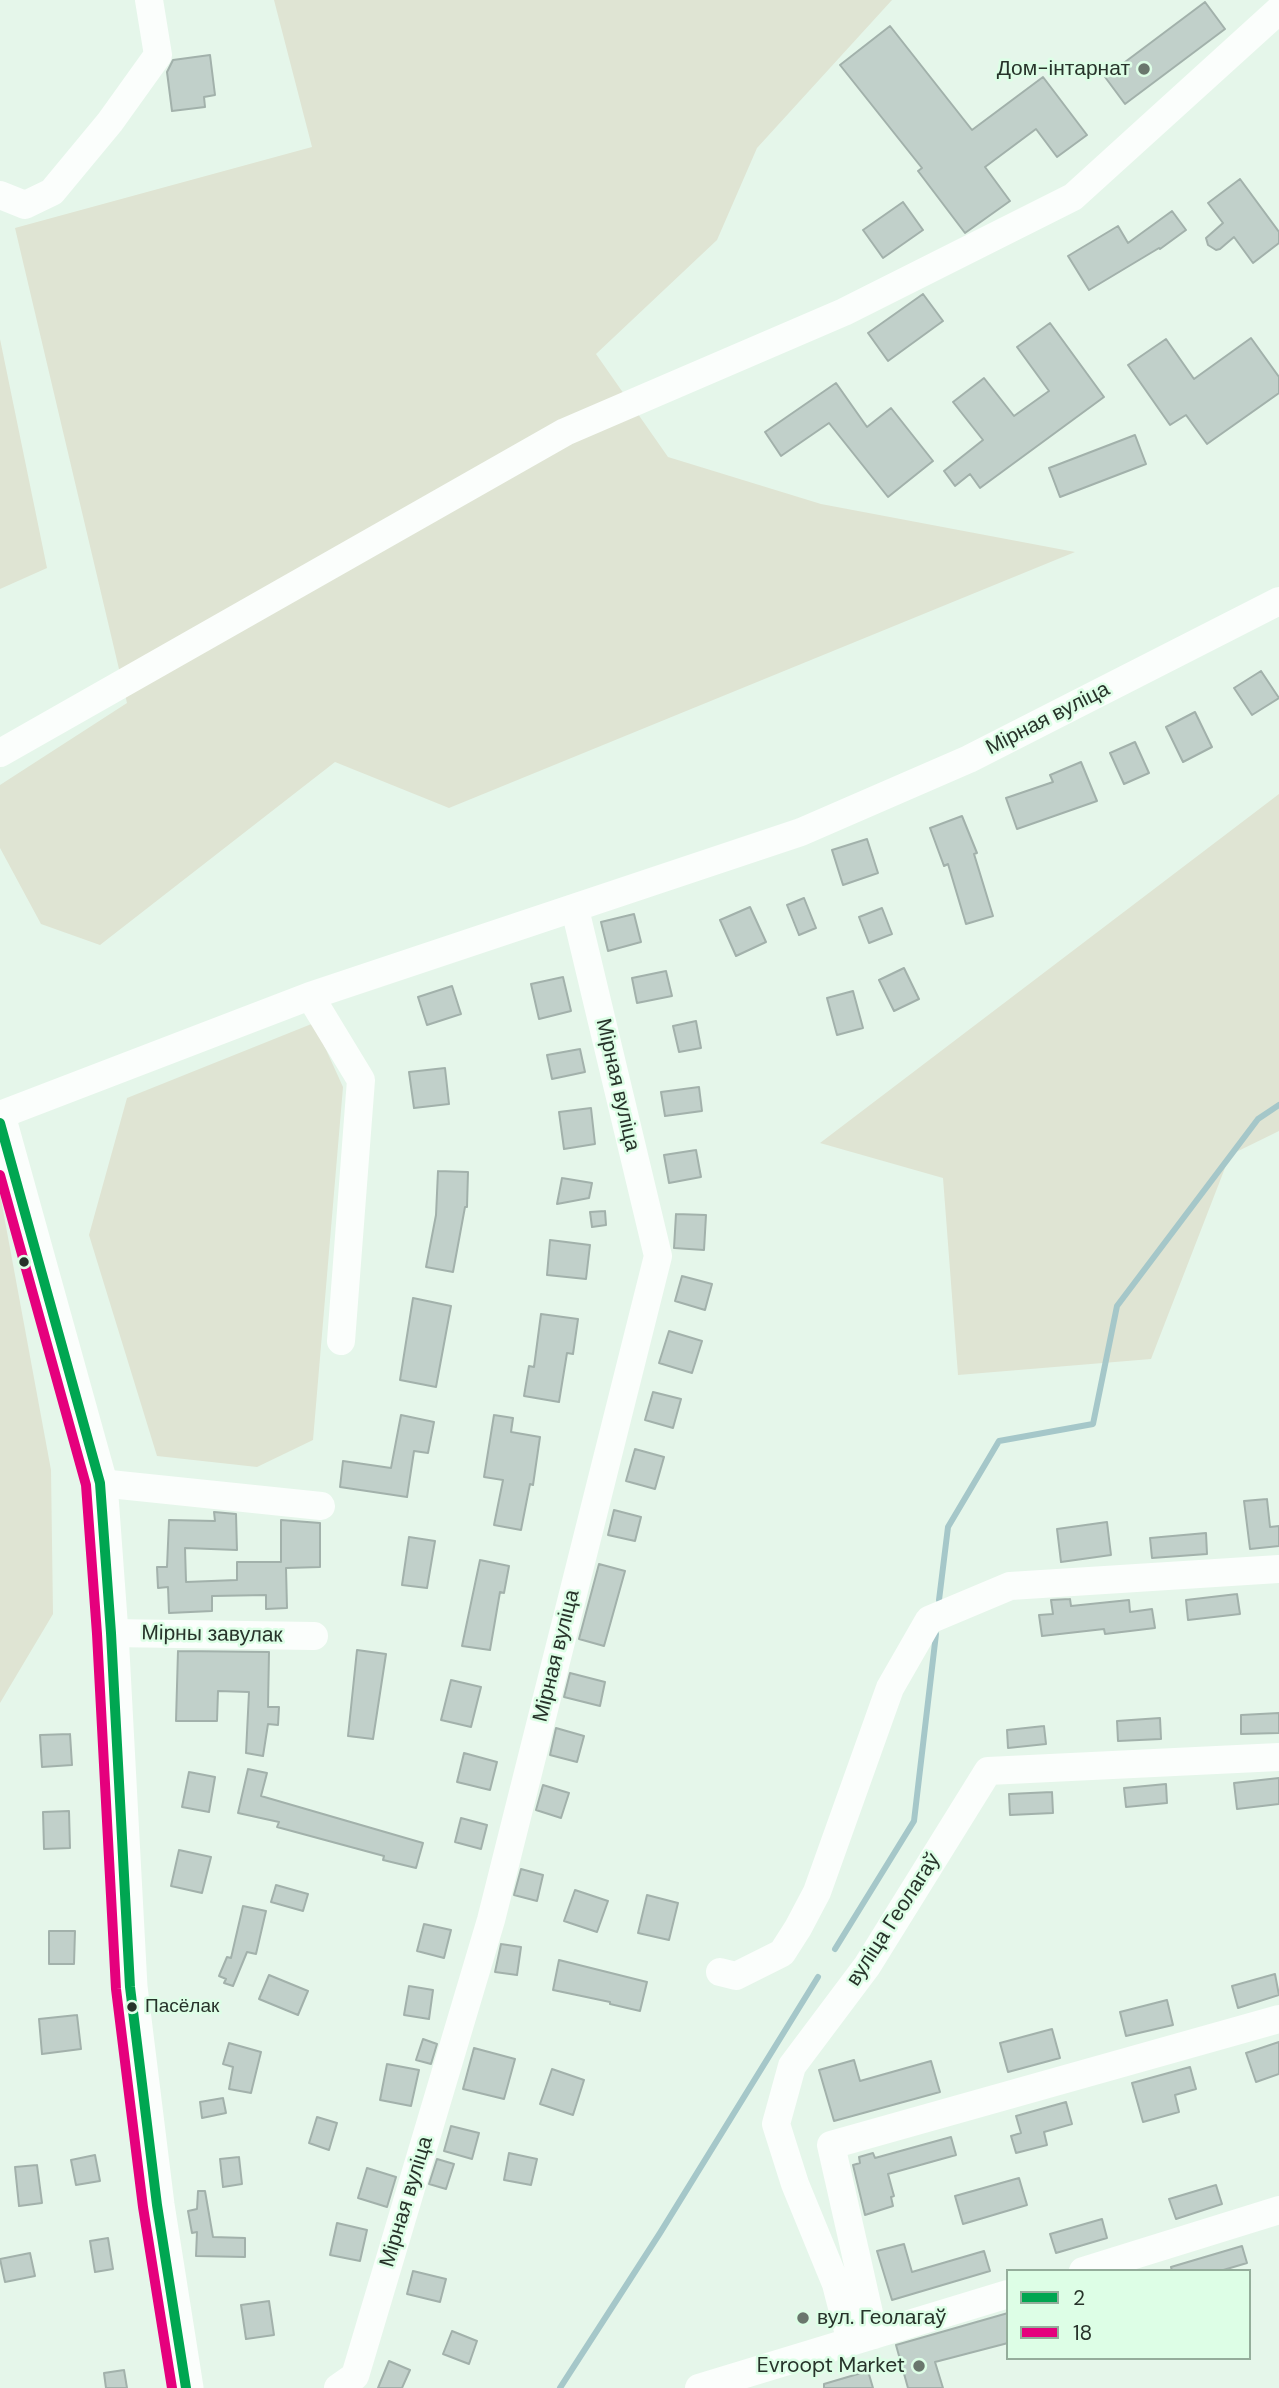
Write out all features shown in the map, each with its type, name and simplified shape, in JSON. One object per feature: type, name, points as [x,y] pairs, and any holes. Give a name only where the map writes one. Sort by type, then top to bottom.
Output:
[{"type":"main road","points":[[0,1123],[100,1483],[130,1987],[157,2205],[186,2388]]},
{"type":"street","points":[[0,195],[25,205],[52,192],[110,122],[158,55],[149,0]]},
{"type":"street","points":[[0,753],[565,432],[844,312],[1073,197],[1279,9]]},
{"type":"street","name":"Мірная вуліца","points":[[0,1115],[310,996],[801,832],[957,764],[1279,601]]},
{"type":"street","name":"Мірная вуліца","points":[[338,2388],[355,2376],[491,1920],[658,1256],[575,909]]},
{"type":"street","points":[[310,996],[361,1080],[341,1341]]},
{"type":"street","points":[[100,1483],[321,1506]]},
{"type":"street","points":[[720,1972],[736,1976],[782,1954],[798,1928],[817,1892],[890,1688],[929,1620],[1010,1586],[1279,1569]]},
{"type":"street","name":"Мірны завулак","points":[[111,1633],[314,1636]]},
{"type":"street","name":"вуліца Геолагаў","points":[[862,2338],[836,2284],[795,2184],[776,2124],[792,2066],[867,1966],[988,1771],[1279,1757]]},
{"type":"street","points":[[862,2338],[831,2145],[1279,2019]]},
{"type":"street","points":[[1089,2269],[1279,2210]]},
{"type":"street","points":[[699,2388],[1006,2295]]},
{"type":"green space","points":[[274,0],[892,0],[757,148],[717,240],[596,354],[668,457],[821,504],[1075,552],[449,808],[335,762],[100,945],[41,924],[0,848],[0,785],[127,703],[15,228],[312,147]]},
{"type":"green space","points":[[0,339],[47,568],[0,589]]},
{"type":"green space","points":[[1279,794],[1279,1131],[1230,1155],[1151,1359],[958,1375],[943,1178],[820,1143]]},
{"type":"green space","points":[[314,1023],[343,1087],[313,1440],[257,1467],[157,1456],[89,1235],[127,1098]]},
{"type":"green space","points":[[0,1194],[51,1470],[53,1614],[0,1703]]},
{"type":"building","points":[[1205,2],[1225,29],[1125,104],[1105,77]]},
{"type":"building","points":[[890,26],[972,130],[1043,77],[1087,135],[1057,157],[1036,129],[985,167],[1010,201],[965,233],[918,171],[922,168],[840,65]]},
{"type":"building","points":[[210,55],[215,95],[204,97],[205,107],[172,111],[167,72],[173,60]]},
{"type":"building","points":[[1240,179],[1279,232],[1279,243],[1253,263],[1234,237],[1216,250],[1208,245],[1206,238],[1223,223],[1208,203]]},
{"type":"building","points":[[903,202],[923,230],[883,258],[863,230]]},
{"type":"building","points":[[1172,211],[1186,230],[1160,249],[1089,290],[1068,256],[1118,226],[1128,243]]},
{"type":"building","points":[[923,294],[943,321],[888,361],[868,333]]},
{"type":"building","points":[[1050,323],[1104,397],[980,488],[970,474],[955,486],[944,471],[983,440],[953,402],[984,378],[1014,416],[1049,391],[1017,347]]},
{"type":"building","points":[[1251,338],[1279,377],[1279,393],[1207,444],[1186,415],[1170,425],[1128,365],[1166,339],[1194,379]]},
{"type":"building","points":[[836,383],[867,427],[891,408],[933,461],[888,497],[829,423],[781,456],[765,432]]},
{"type":"building","points":[[1135,435],[1146,464],[1060,497],[1049,468]]},
{"type":"building","points":[[1261,671],[1279,698],[1252,715],[1234,688]]},
{"type":"building","points":[[1195,712],[1212,747],[1183,762],[1166,727]]},
{"type":"building","points":[[1135,742],[1149,773],[1124,784],[1110,753]]},
{"type":"building","points":[[1081,762],[1097,801],[1017,829],[1006,798],[1053,782],[1050,775]]},
{"type":"building","points":[[962,816],[977,853],[974,854],[993,916],[966,924],[948,864],[944,866],[930,828]]},
{"type":"building","points":[[867,839],[878,873],[843,885],[832,850]]},
{"type":"building","points":[[804,898],[816,928],[799,935],[787,905]]},
{"type":"building","points":[[750,907],[766,942],[736,956],[720,920]]},
{"type":"building","points":[[882,908],[892,934],[869,943],[859,917]]},
{"type":"building","points":[[634,914],[641,942],[608,951],[601,922]]},
{"type":"building","points":[[904,968],[919,999],[894,1011],[879,980]]},
{"type":"building","points":[[666,971],[672,996],[637,1003],[632,978]]},
{"type":"building","points":[[563,977],[571,1011],[539,1019],[531,984]]},
{"type":"building","points":[[452,986],[461,1014],[427,1025],[418,997]]},
{"type":"building","points":[[853,991],[863,1028],[837,1035],[827,998]]},
{"type":"building","points":[[696,1021],[701,1048],[679,1052],[673,1026]]},
{"type":"building","points":[[580,1049],[585,1072],[552,1079],[547,1055]]},
{"type":"building","points":[[445,1068],[449,1104],[414,1108],[409,1072]]},
{"type":"building","points":[[699,1087],[702,1111],[665,1116],[661,1092]]},
{"type":"building","points":[[591,1108],[595,1144],[564,1149],[559,1112]]},
{"type":"building","points":[[696,1150],[701,1177],[669,1183],[664,1155]]},
{"type":"building","points":[[438,1171],[468,1172],[467,1207],[453,1272],[426,1267],[436,1215]]},
{"type":"building","points":[[562,1178],[592,1183],[589,1198],[557,1204]]},
{"type":"building","points":[[605,1211],[606,1225],[592,1227],[590,1212]]},
{"type":"building","points":[[676,1214],[706,1215],[704,1250],[674,1248]]},
{"type":"building","points":[[550,1240],[590,1245],[586,1279],[547,1275]]},
{"type":"building","points":[[682,1276],[712,1284],[705,1310],[675,1301]]},
{"type":"building","points":[[413,1298],[451,1306],[436,1387],[400,1380]]},
{"type":"building","points":[[541,1314],[578,1319],[573,1354],[567,1353],[559,1402],[524,1396],[529,1366],[534,1367]]},
{"type":"building","points":[[669,1331],[702,1341],[692,1373],[659,1363]]},
{"type":"building","points":[[653,1392],[681,1399],[673,1428],[645,1420]]},
{"type":"building","points":[[401,1415],[434,1422],[428,1453],[414,1451],[407,1497],[340,1487],[343,1461],[391,1468]]},
{"type":"building","points":[[494,1415],[513,1418],[511,1432],[540,1437],[533,1485],[530,1484],[521,1530],[494,1525],[503,1480],[484,1477]]},
{"type":"building","points":[[635,1449],[664,1457],[655,1489],[626,1481]]},
{"type":"building","points":[[1267,1499],[1270,1527],[1279,1526],[1279,1546],[1250,1549],[1244,1501]]},
{"type":"building","points":[[614,1510],[641,1517],[635,1541],[608,1535]]},
{"type":"building","points":[[214,1512],[236,1514],[237,1550],[185,1548],[186,1582],[237,1580],[237,1562],[281,1562],[281,1520],[320,1523],[320,1567],[286,1568],[287,1608],[266,1609],[266,1595],[212,1596],[212,1611],[169,1613],[168,1587],[158,1588],[157,1567],[167,1567],[169,1520],[215,1521]]},
{"type":"building","points":[[1107,1522],[1111,1555],[1061,1562],[1057,1529]]},
{"type":"building","points":[[1206,1533],[1207,1554],[1152,1558],[1150,1538]]},
{"type":"building","points":[[409,1537],[435,1541],[427,1588],[402,1585]]},
{"type":"building","points":[[480,1560],[509,1566],[504,1593],[500,1592],[490,1650],[462,1646]]},
{"type":"building","points":[[599,1564],[625,1571],[604,1646],[579,1639]]},
{"type":"building","points":[[1237,1594],[1240,1614],[1188,1620],[1186,1600]]},
{"type":"building","points":[[1070,1599],[1071,1606],[1129,1600],[1130,1612],[1152,1609],[1155,1628],[1105,1634],[1104,1629],[1042,1636],[1039,1615],[1053,1614],[1051,1600]]},
{"type":"building","points":[[357,1650],[386,1654],[373,1739],[348,1736]]},
{"type":"building","points":[[178,1651],[269,1652],[268,1707],[279,1707],[278,1725],[268,1724],[263,1756],[246,1753],[249,1692],[218,1691],[217,1721],[176,1721]]},
{"type":"building","points":[[570,1673],[605,1682],[600,1706],[564,1697]]},
{"type":"building","points":[[451,1680],[481,1687],[471,1727],[441,1720]]},
{"type":"building","points":[[1279,1713],[1279,1733],[1241,1734],[1241,1715]]},
{"type":"building","points":[[1160,1718],[1161,1739],[1118,1741],[1117,1721]]},
{"type":"building","points":[[1044,1726],[1046,1744],[1008,1748],[1007,1730]]},
{"type":"building","points":[[556,1728],[584,1736],[577,1762],[550,1755]]},
{"type":"building","points":[[70,1734],[72,1765],[42,1767],[40,1735]]},
{"type":"building","points":[[464,1753],[497,1762],[490,1790],[457,1782]]},
{"type":"building","points":[[248,1769],[267,1773],[261,1796],[423,1843],[416,1868],[383,1860],[384,1856],[277,1827],[279,1822],[238,1813]]},
{"type":"building","points":[[189,1772],[215,1777],[209,1812],[182,1807]]},
{"type":"building","points":[[1279,1778],[1279,1804],[1237,1809],[1234,1783]]},
{"type":"building","points":[[1166,1784],[1167,1803],[1126,1807],[1124,1788]]},
{"type":"building","points":[[543,1785],[569,1793],[561,1818],[536,1810]]},
{"type":"building","points":[[1052,1792],[1053,1813],[1010,1815],[1009,1794]]},
{"type":"building","points":[[69,1811],[70,1848],[44,1849],[43,1812]]},
{"type":"building","points":[[461,1818],[487,1825],[481,1849],[455,1842]]},
{"type":"building","points":[[179,1850],[211,1857],[202,1893],[171,1886]]},
{"type":"building","points":[[521,1869],[543,1875],[537,1901],[514,1895]]},
{"type":"building","points":[[276,1885],[308,1894],[303,1911],[271,1902]]},
{"type":"building","points":[[575,1890],[608,1901],[597,1932],[564,1921]]},
{"type":"building","points":[[647,1895],[678,1903],[669,1940],[638,1933]]},
{"type":"building","points":[[243,1906],[266,1911],[256,1954],[247,1952],[233,1986],[224,1983],[226,1979],[219,1976],[227,1957],[231,1958]]},
{"type":"building","points":[[424,1924],[451,1930],[444,1958],[417,1951]]},
{"type":"building","points":[[49,1931],[75,1931],[74,1964],[49,1964]]},
{"type":"building","points":[[501,1944],[521,1947],[517,1975],[495,1972]]},
{"type":"building","points":[[559,1960],[647,1982],[640,2011],[553,1990]]},
{"type":"building","points":[[1275,1974],[1279,1995],[1238,2008],[1232,1986]]},
{"type":"building","points":[[269,1975],[308,1991],[298,2015],[259,1999]]},
{"type":"building","points":[[409,1986],[433,1990],[429,2019],[404,2015]]},
{"type":"building","points":[[1167,2000],[1173,2025],[1126,2036],[1120,2012]]},
{"type":"building","points":[[77,2015],[81,2049],[42,2054],[39,2019]]},
{"type":"building","points":[[1052,2029],[1060,2058],[1008,2072],[1000,2043]]},
{"type":"building","points":[[423,2039],[437,2044],[431,2064],[416,2060]]},
{"type":"building","points":[[1279,2042],[1279,2074],[1256,2082],[1246,2053]]},
{"type":"building","points":[[229,2043],[261,2052],[251,2093],[229,2089],[233,2067],[223,2064]]},
{"type":"building","points":[[474,2048],[515,2059],[504,2099],[463,2089]]},
{"type":"building","points":[[854,2060],[860,2081],[931,2061],[940,2092],[834,2121],[819,2070]]},
{"type":"building","points":[[387,2064],[419,2070],[411,2106],[380,2100]]},
{"type":"building","points":[[1190,2067],[1196,2089],[1175,2095],[1179,2112],[1143,2122],[1132,2083]]},
{"type":"building","points":[[552,2069],[584,2080],[573,2115],[540,2104]]},
{"type":"building","points":[[223,2098],[226,2113],[202,2118],[200,2102]]},
{"type":"building","points":[[1066,2102],[1072,2124],[1044,2132],[1047,2145],[1016,2153],[1011,2136],[1021,2133],[1016,2116]]},
{"type":"building","points":[[317,2117],[337,2123],[329,2150],[309,2143]]},
{"type":"building","points":[[451,2126],[479,2133],[472,2159],[444,2151]]},
{"type":"building","points":[[951,2137],[956,2155],[888,2174],[894,2196],[891,2197],[893,2206],[865,2215],[853,2165],[860,2163],[859,2157],[873,2153],[875,2158]]},
{"type":"building","points":[[509,2153],[537,2159],[531,2185],[504,2180]]},
{"type":"building","points":[[95,2155],[100,2181],[76,2185],[71,2160]]},
{"type":"building","points":[[239,2157],[242,2184],[223,2187],[220,2159]]},
{"type":"building","points":[[437,2159],[454,2164],[446,2189],[429,2184]]},
{"type":"building","points":[[37,2165],[42,2203],[19,2206],[15,2167]]},
{"type":"building","points":[[367,2168],[396,2177],[387,2207],[358,2198]]},
{"type":"building","points":[[1019,2178],[1027,2205],[963,2224],[955,2196]]},
{"type":"building","points":[[1216,2185],[1222,2204],[1176,2219],[1169,2199]]},
{"type":"building","points":[[198,2191],[205,2191],[213,2237],[245,2238],[245,2257],[196,2256],[197,2232],[192,2233],[188,2211],[197,2209]]},
{"type":"building","points":[[1102,2219],[1107,2238],[1056,2253],[1050,2234]]},
{"type":"building","points":[[337,2223],[367,2230],[360,2261],[330,2255]]},
{"type":"building","points":[[108,2238],[113,2269],[95,2272],[90,2241]]},
{"type":"building","points":[[904,2244],[912,2272],[984,2251],[990,2271],[892,2300],[877,2251]]},
{"type":"building","points":[[1242,2246],[1247,2263],[1227,2269],[1171,2267]]},
{"type":"building","points":[[30,2253],[35,2276],[5,2282],[0,2259]]},
{"type":"building","points":[[413,2271],[446,2279],[440,2302],[407,2294]]},
{"type":"building","points":[[269,2301],[274,2335],[246,2339],[241,2305]]},
{"type":"building","points":[[1006,2314],[1006,2344],[935,2362],[943,2388],[908,2388],[896,2345]]},
{"type":"building","points":[[452,2331],[477,2341],[469,2364],[443,2354]]},
{"type":"building","points":[[389,2361],[410,2370],[402,2388],[378,2388]]},
{"type":"building","points":[[124,2370],[127,2388],[106,2388],[104,2373]]},
{"type":"building","points":[[868,2371],[873,2388],[824,2388],[824,2384]]},
{"type":"waterway","points":[[939,1600],[948,1527],[999,1441],[1093,1424],[1117,1306],[1258,1119],[1279,1105]]},
{"type":"waterway","points":[[835,1949],[914,1821],[936,1634]]},
{"type":"waterway","points":[[560,2388],[660,2233],[818,1977]]},
{"type":"transit line","name":"2","points":[[0,1123],[100,1483],[130,1987],[157,2205],[186,2388]]},
{"type":"transit line","name":"18","points":[[0,1175],[86,1485],[97,1634],[116,1989],[143,2207],[172,2388]]},
{"type":"place","name":"Дом-інтарнат","points":[[1144,69]]},
{"type":"place","name":"Пасёлак","points":[[132,2007]]},
{"type":"place","name":"вул. Геолагаў","points":[[803,2318]]},
{"type":"place","name":"Evroopt Market","points":[[919,2366]]}]
